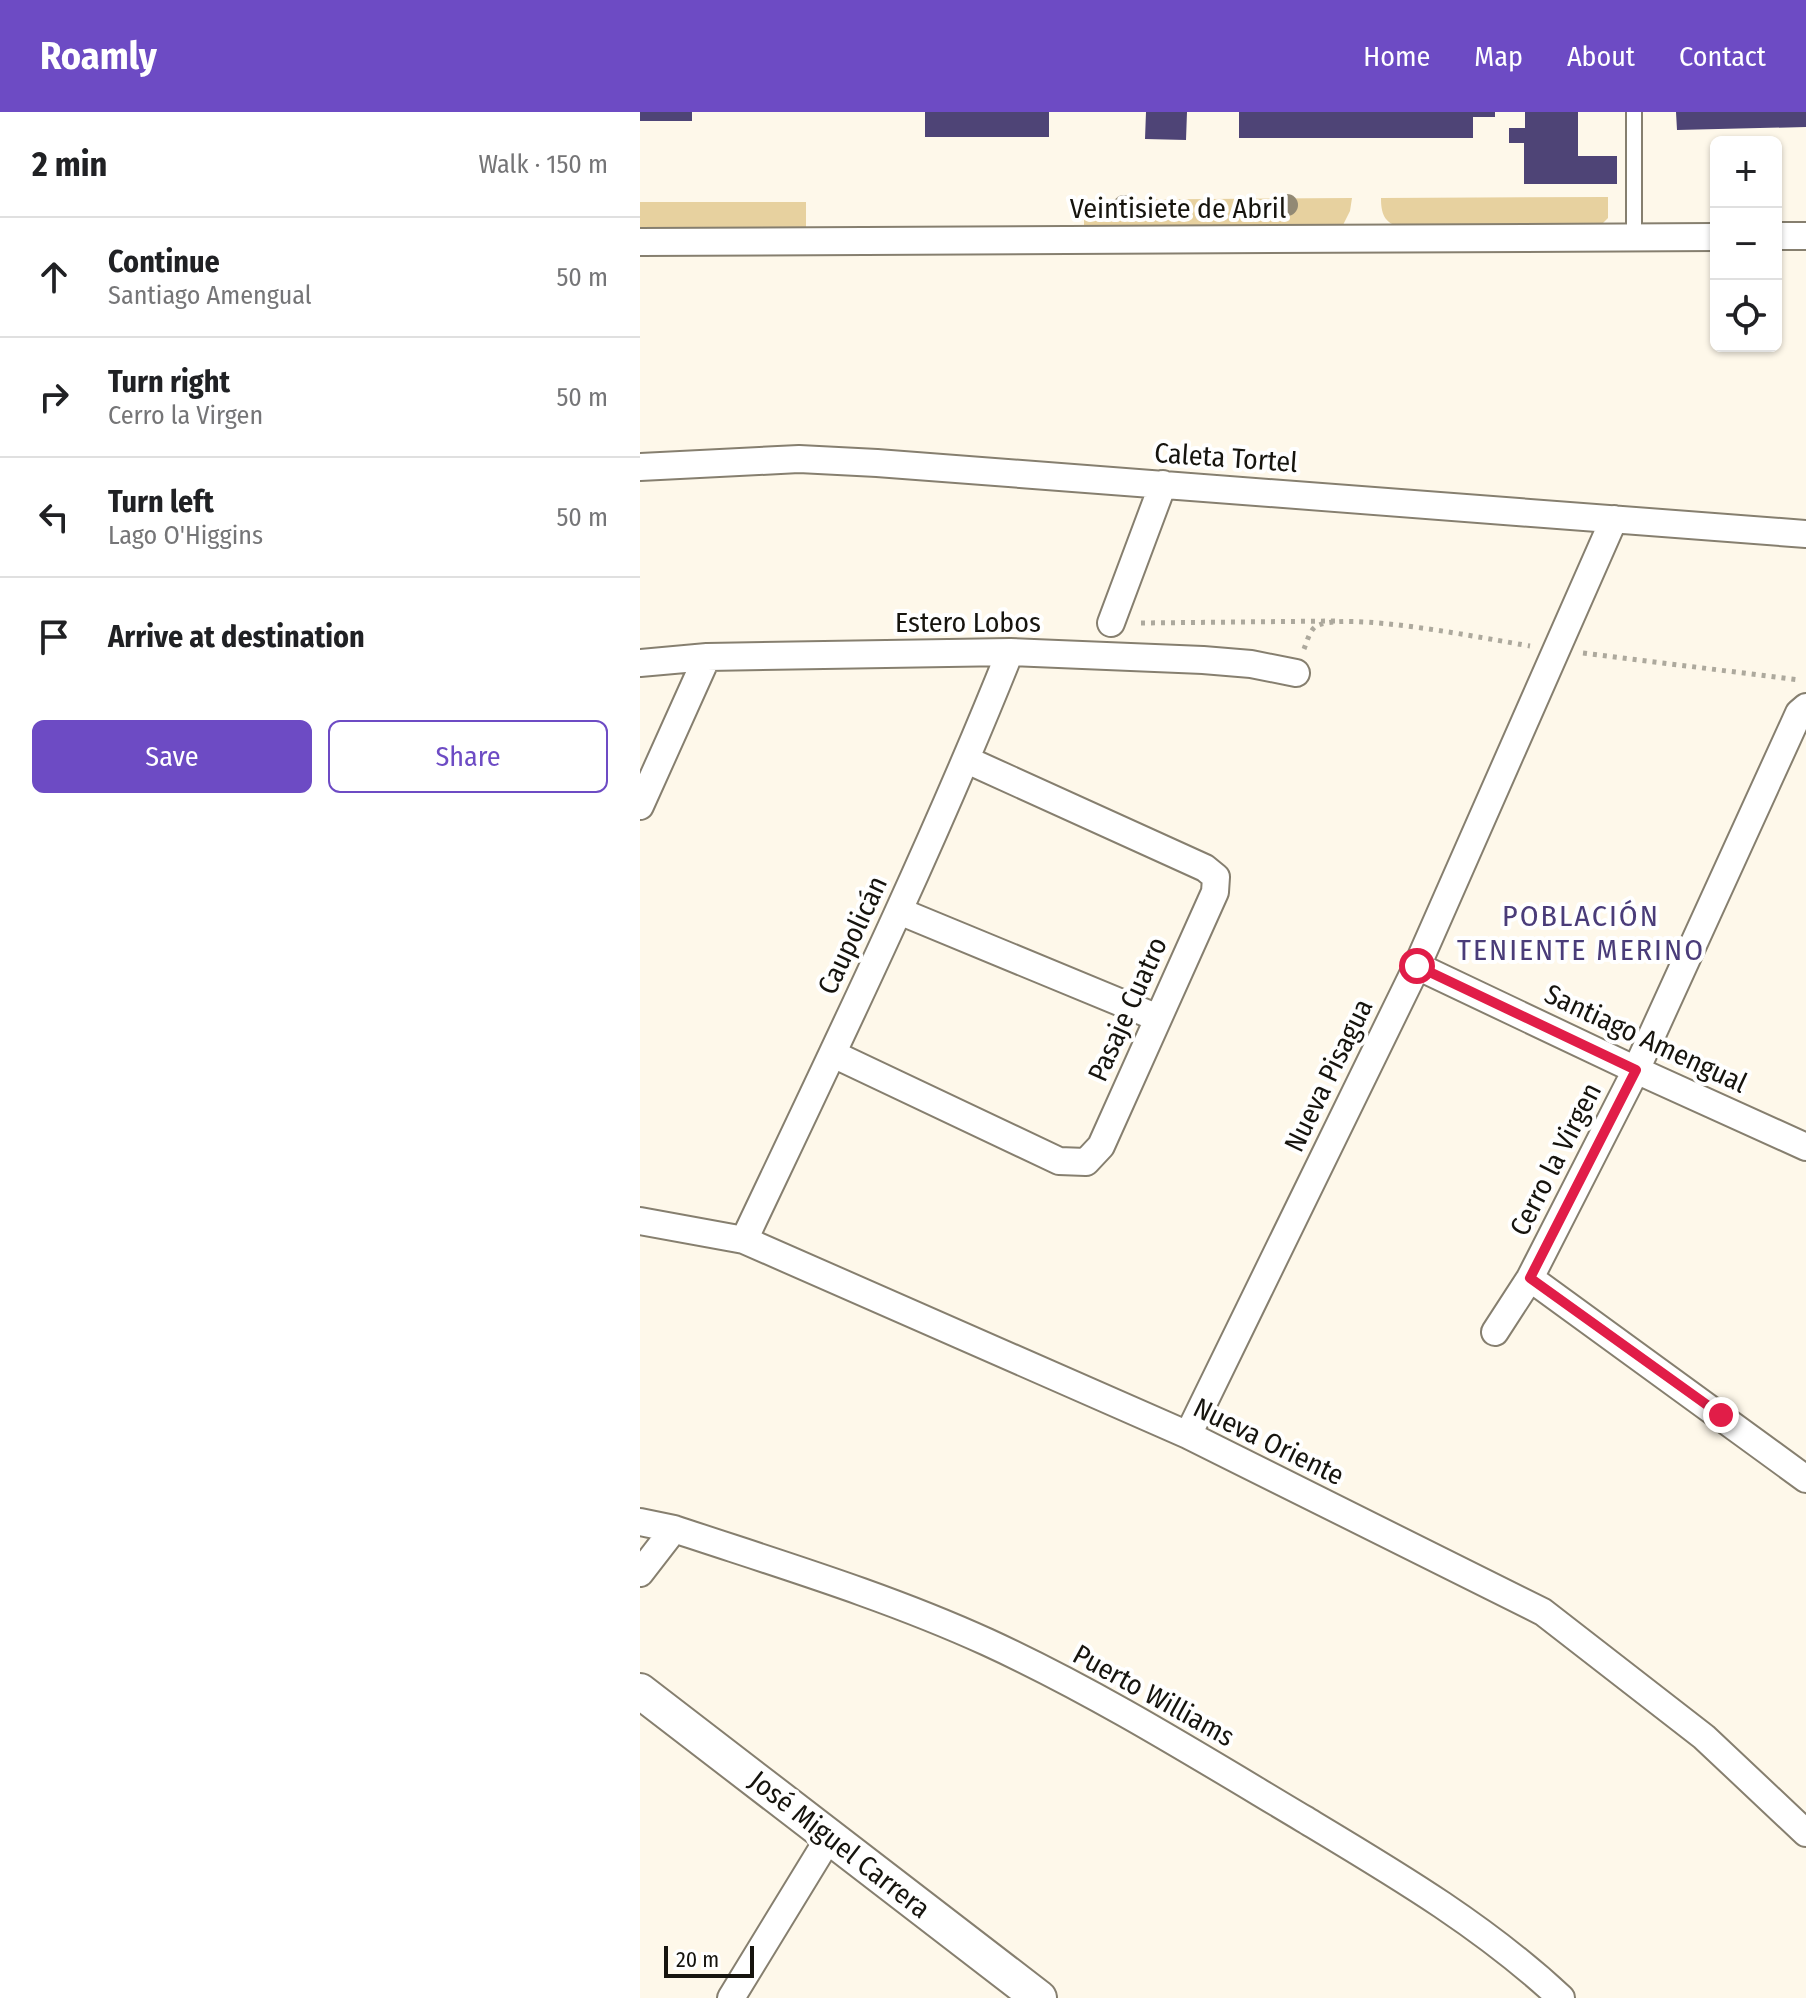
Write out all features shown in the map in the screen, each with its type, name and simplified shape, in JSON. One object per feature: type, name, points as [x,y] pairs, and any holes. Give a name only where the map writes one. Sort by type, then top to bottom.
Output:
[{"type":"street","points":[[1782,236],[1806,236]]},
{"type":"street","name":"Veintisiete de Abril","points":[[640,242],[1710,237]]},
{"type":"street","name":"Caleta Tortel","points":[[640,467],[799,459],[1806,534]]},
{"type":"street","points":[[1111,623],[1163,484]]},
{"type":"street","name":"Nueva Pisagua","points":[[1188,1435],[1417,966],[1614,519]]},
{"type":"street","name":"Estero Lobos","points":[[640,663],[707,657],[1010,652],[1215,661],[1296,673]]},
{"type":"street","name":"Caupolicán","points":[[744,1240],[899,911],[967,760],[1010,652]]},
{"type":"street","points":[[640,806],[707,657]]},
{"type":"street","name":"Cerro la Virgen","points":[[1495,1332],[1530,1278],[1636,1070],[1799,713],[1806,707]]},
{"type":"street","name":"Pasaje Cuatro","points":[[833,1054],[1059,1161],[1086,1162],[1101,1146],[1215,892],[1216,877],[1205,868],[967,760]]},
{"type":"street","points":[[899,911],[1158,1018]]},
{"type":"street","name":"Santiago Amengual","points":[[1417,966],[1806,1147]]},
{"type":"street","name":"Nueva Oriente","points":[[640,1221],[744,1240],[1188,1435],[1543,1612],[1704,1737],[1806,1833]]},
{"type":"street","points":[[1530,1278],[1802,1466]]},
{"type":"street","name":"Puerto Williams","points":[[640,1522],[674,1529],[897,1605],[987,1642],[1060,1678],[1250,1786],[1396,1874],[1480,1930],[1561,1998]]},
{"type":"street","points":[[640,1573],[674,1529]]},
{"type":"street","name":"José Miguel Carrera","points":[[640,1691],[1039,1998]]},
{"type":"street","points":[[731,1998],[830,1836]]},
{"type":"lane","points":[[1634,112],[1634,237]]},
{"type":"shaded area","points":[[1608,197],[1608,218],[1600,226],[1400,227],[1384,217],[1381,198]]},
{"type":"shaded area","points":[[1352,198],[1342,227],[1084,229],[1084,200]]},
{"type":"shaded area","points":[[640,202],[806,202],[806,230],[640,231]]},
{"type":"building","points":[[640,112],[692,112],[692,121],[640,121]]},
{"type":"building","points":[[925,112],[1049,112],[1049,137],[925,137]]},
{"type":"building","points":[[1146,112],[1187,112],[1186,140],[1145,139]]},
{"type":"building","points":[[1239,112],[1495,112],[1495,117],[1473,117],[1473,138],[1239,138]]},
{"type":"building","points":[[1525,112],[1578,112],[1578,156],[1617,156],[1617,184],[1524,184],[1524,143],[1509,143],[1509,128],[1525,128]]},
{"type":"building","points":[[1676,112],[1806,112],[1806,127],[1677,130]]},
{"type":"district","name":"POBLACIÓN TENIENTE MERINO","points":[[1581,933]]},
{"type":"route","points":[[1417,966],[1636,1070],[1530,1278],[1721,1415]]}]
